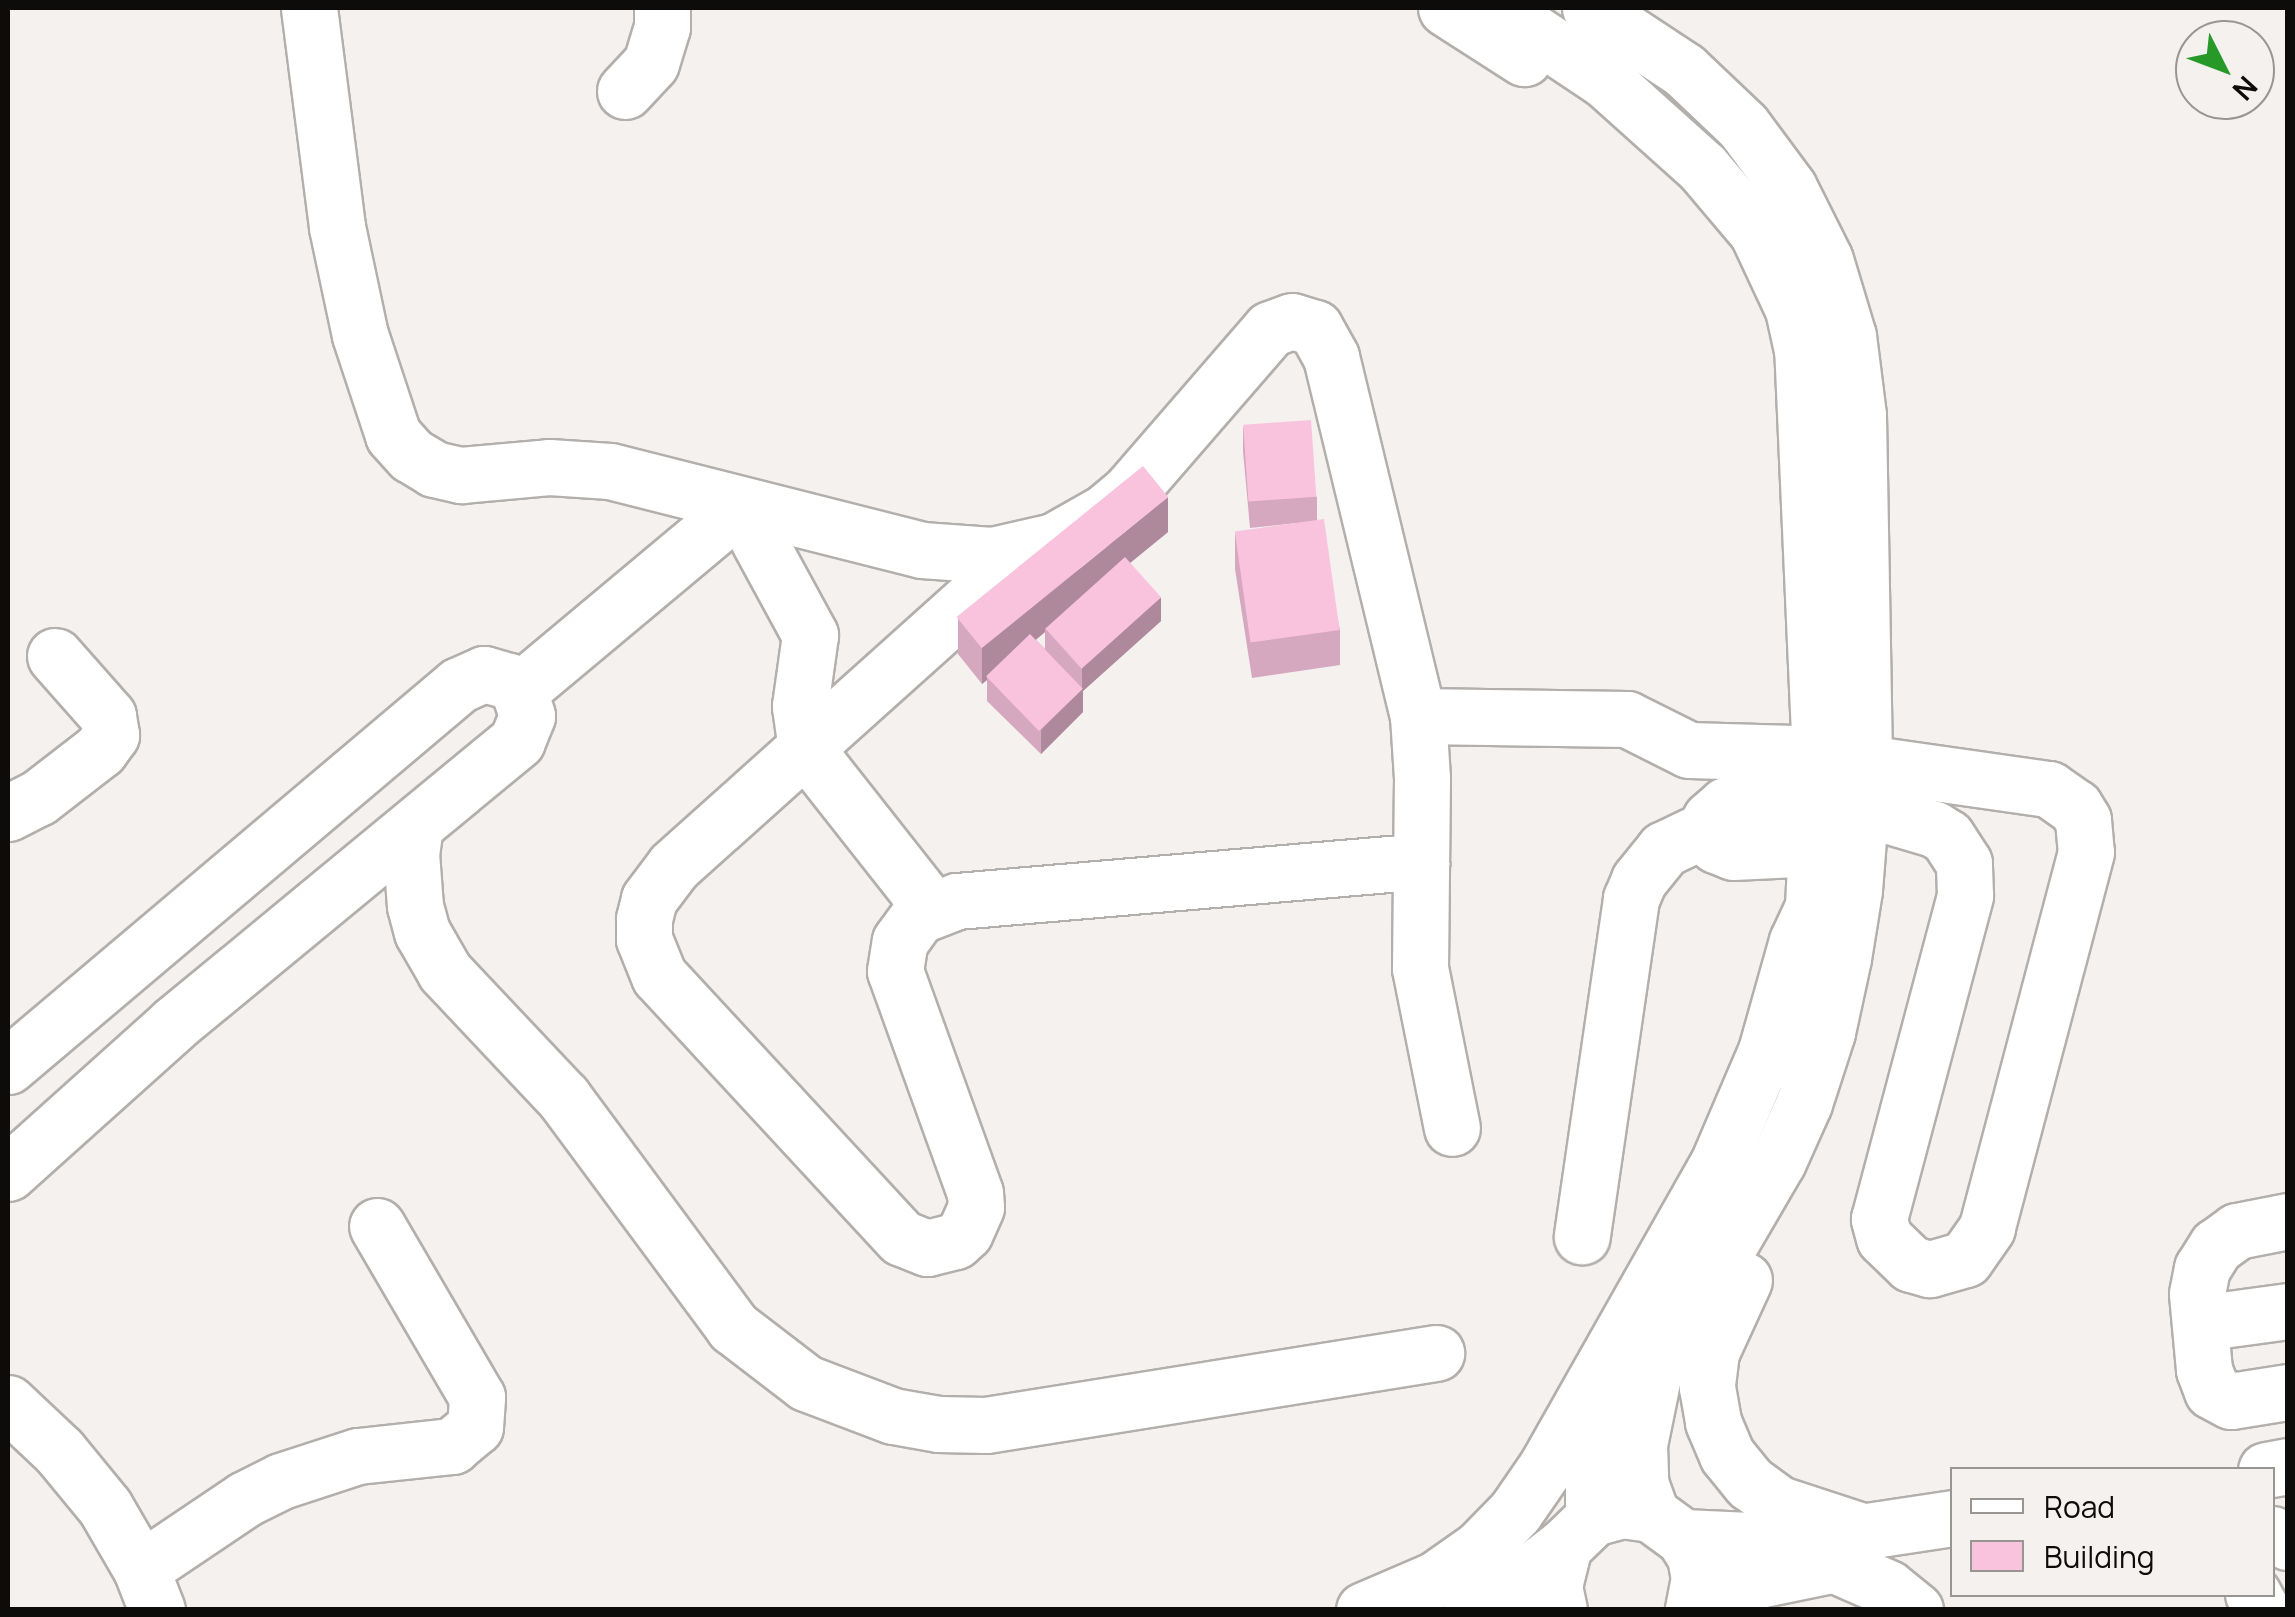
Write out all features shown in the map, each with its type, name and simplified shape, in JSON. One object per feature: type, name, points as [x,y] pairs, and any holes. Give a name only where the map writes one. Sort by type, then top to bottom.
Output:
[{"type":"street","points":[[309,8],[337,227],[366,354],[393,435],[422,462],[462,475],[579,468],[610,471],[740,506],[956,555],[1026,550],[1067,535],[1128,493],[1260,338],[1281,323],[1304,322],[1323,336],[1418,716],[1420,968],[1452,1128]]},
{"type":"street","points":[[625,91],[651,63],[662,27],[662,8]]},
{"type":"street","points":[[1446,8],[1554,77],[1622,131],[1714,225],[1755,287],[1775,360],[1844,958],[1827,1032],[1804,1103],[1778,1161],[1653,1376],[1639,1444],[1640,1483],[1667,1526],[1694,1556],[1699,1578],[1693,1610]]},
{"type":"street","points":[[1497,8],[1605,80],[1671,136],[1732,199],[1778,269],[1802,350],[1826,798],[1875,869],[1877,913],[1866,1014],[1830,1118],[1723,1318],[1711,1352],[1708,1388],[1713,1422],[1727,1455],[1750,1482],[1779,1504],[1805,1515],[1849,1548],[1862,1574],[1915,1610]]},
{"type":"street","points":[[1364,1610],[1436,1579],[1480,1548],[1514,1512],[1635,1315],[1746,1103],[1797,941],[1791,914],[1826,798],[1858,414],[1848,336],[1825,260],[1789,188],[1743,126],[1684,70],[1590,8]]},
{"type":"street","points":[[519,690],[740,506]]},
{"type":"street","points":[[740,506],[810,635],[800,706],[806,749],[931,908]]},
{"type":"street","points":[[1026,550],[659,881],[649,899],[644,938],[660,976],[902,1238],[928,1248],[942,1247],[966,1232],[976,1207],[975,1193],[895,971],[900,941],[907,927],[931,908],[957,900],[1420,861]]},
{"type":"street","points":[[8,813],[38,798],[100,750],[111,735],[108,716],[56,656]]},
{"type":"street","points":[[8,1066],[459,685],[484,674],[509,681],[519,690],[527,716],[517,741],[174,1024],[8,1172]]},
{"type":"street","points":[[1418,716],[1614,718],[1638,724],[1689,750],[1826,798],[1934,829],[1947,838],[1964,863],[1965,894],[1879,1219],[1895,1254],[1929,1269],[1948,1267],[1966,1259],[1979,1245],[1986,1228],[2086,852],[2087,836],[2075,807],[2049,789],[1826,798],[1726,805],[1710,819],[1706,829],[1664,850],[1639,880],[1631,899],[1582,1236]]},
{"type":"street","points":[[415,826],[411,853],[414,906],[422,932],[445,972],[563,1097],[733,1326],[806,1383],[893,1416],[986,1425],[1436,1353]]},
{"type":"street","points":[[2288,1220],[2237,1231],[2216,1246],[2202,1268],[2198,1294],[2206,1381],[2220,1398],[2243,1400],[2288,1392]]},
{"type":"street","points":[[8,1403],[83,1478],[149,1590],[245,1498],[281,1480],[358,1456],[452,1446],[474,1427],[477,1398],[376,1226]]},
{"type":"street","points":[[2200,1323],[2288,1311]]},
{"type":"street","points":[[1559,1610],[1554,1586],[1590,1497],[1612,1381],[1635,1315]]},
{"type":"street","points":[[1470,1610],[1515,1584],[1579,1532],[1622,1510],[1667,1526],[1756,1544],[1849,1548],[1950,1546]]},
{"type":"street","points":[[1703,1610],[1758,1580],[1950,1519]]},
{"type":"building","points":[[1311,420],[1316,497],[1249,502],[1243,425]]},
{"type":"building","points":[[1143,466],[1168,497],[982,648],[956,617]]},
{"type":"building","points":[[1324,519],[1340,630],[1250,642],[1235,532]]},
{"type":"building","points":[[1125,557],[1161,597],[1082,669],[1045,629]]},
{"type":"building","points":[[1030,634],[1083,689],[1039,731],[986,676]]}]
